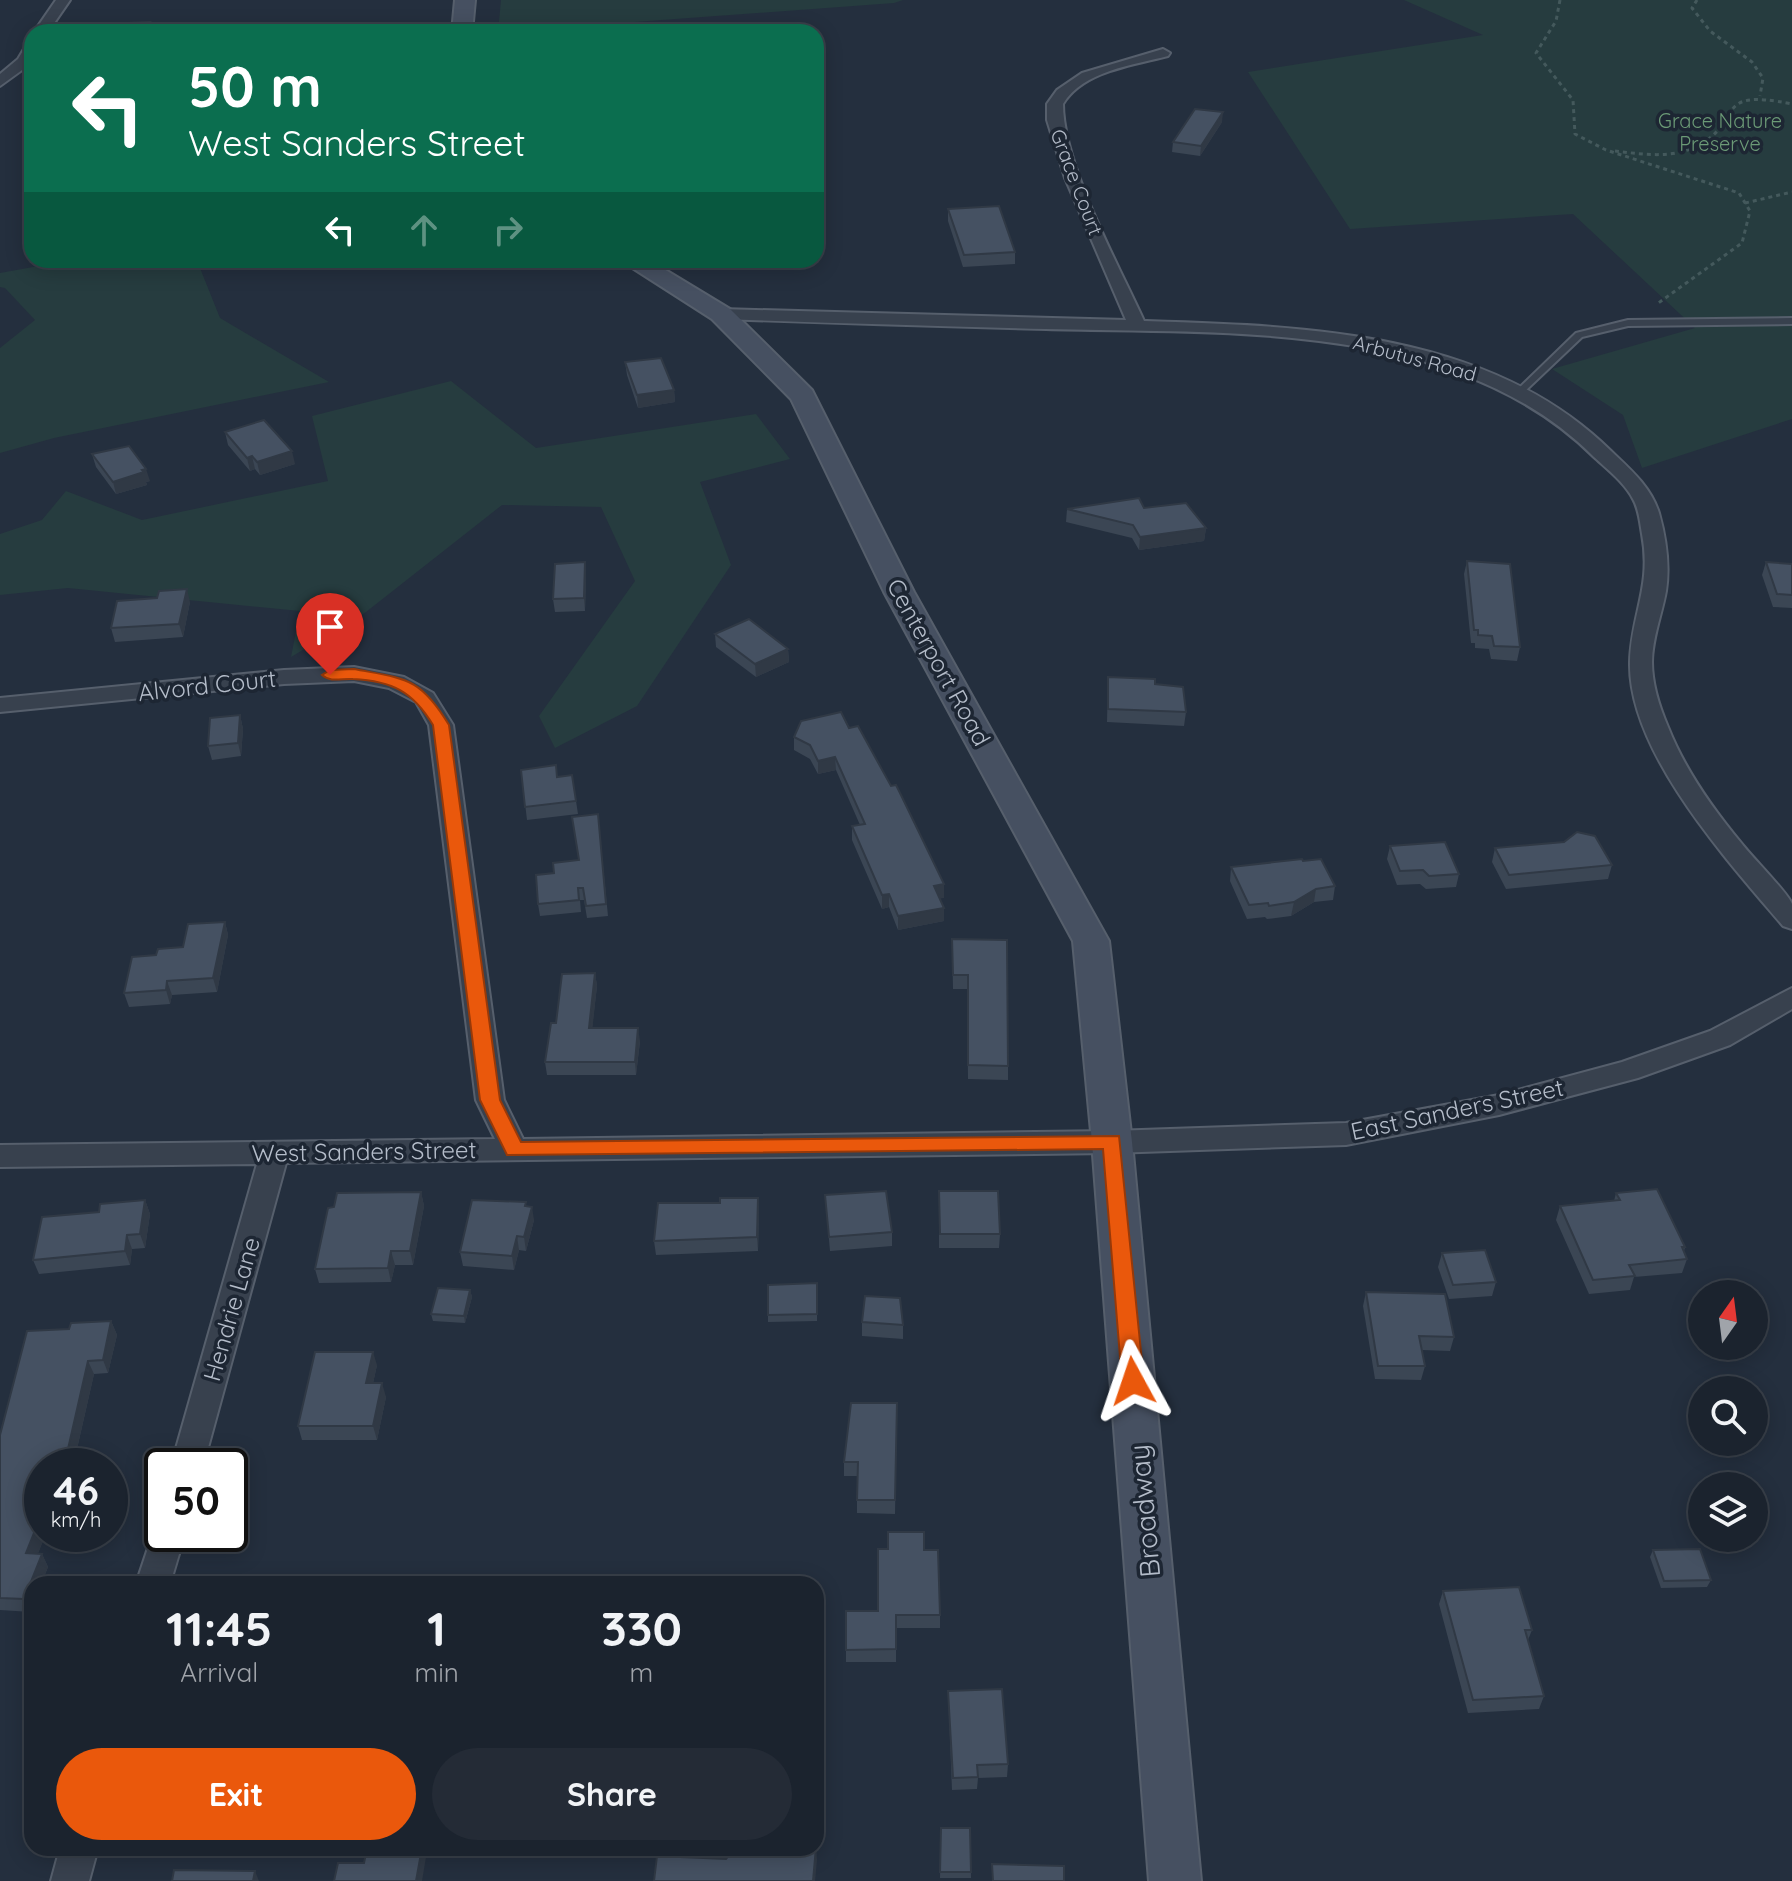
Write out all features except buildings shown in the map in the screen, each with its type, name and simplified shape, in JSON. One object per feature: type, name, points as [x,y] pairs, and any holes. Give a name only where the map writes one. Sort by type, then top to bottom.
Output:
[{"type":"main road","points":[[463,24],[465,0]]},
{"type":"main road","name":"Centerport Road","points":[[645,268],[721,314],[803,396],[899,592],[1091,941],[1112,1142]]},
{"type":"main road","name":"Broadway","points":[[1112,1142],[1175,1881]]},
{"type":"street","points":[[46,24],[63,0]]},
{"type":"street","name":"Grace Court","points":[[1138,327],[1090,219],[1054,122],[1054,112],[1055,103],[1064,94],[1094,74],[1118,64],[1163,53]]},
{"type":"street","points":[[0,81],[24,62]]},
{"type":"street","name":"Arbutus Road","points":[[721,314],[1270,330],[1346,339],[1432,358],[1494,379],[1546,405],[1602,451],[1643,499],[1656,554],[1654,603],[1641,660],[1649,709],[1670,760],[1697,801],[1792,920]]},
{"type":"street","name":"Alvord Court","points":[[0,705],[284,677],[354,674],[396,682],[425,698],[441,725],[490,1100],[514,1149]]},
{"type":"street","name":"East Sanders Street","points":[[1112,1142],[1346,1134],[1499,1105],[1641,1066],[1720,1038],[1790,1001]]},
{"type":"street","name":"West Sanders Street","points":[[0,1156],[1112,1142]]},
{"type":"street","name":"Hendrie Lane","points":[[192,1448],[275,1152]]},
{"type":"street","points":[[155,1576],[163,1552]]},
{"type":"street","points":[[70,1881],[77,1856]]},
{"type":"lane","points":[[1519,392],[1579,335],[1628,323],[1792,321]]},
{"type":"path","points":[[1560,0],[1558,20],[1536,53],[1573,100],[1575,134],[1606,150],[1739,193],[1750,211],[1742,243],[1628,323]]},
{"type":"path","points":[[1697,0],[1692,8],[1710,31],[1752,62],[1763,78],[1760,96]]},
{"type":"path","points":[[1606,150],[1664,156],[1698,147],[1741,99],[1760,96],[1792,104]]},
{"type":"path","points":[[1745,203],[1792,192]]},
{"type":"green space","points":[[501,0],[903,0],[607,24],[499,24]]},
{"type":"green space","name":"Grace Nature Preserve","points":[[1404,0],[1792,0],[1792,419],[1642,468],[1623,415],[1552,369],[1695,328],[1573,214],[1350,229],[1248,72],[1483,35]]},
{"type":"green space","points":[[28,268],[200,268],[220,318],[329,382],[54,438],[0,453],[0,348],[35,320],[5,288],[0,287],[0,273]]},
{"type":"green space","points":[[451,381],[536,448],[756,414],[790,459],[700,482],[731,565],[637,706],[555,748],[539,716],[635,581],[601,507],[502,505],[366,612],[291,657],[300,611],[68,588],[0,595],[0,534],[42,520],[66,491],[142,520],[328,481],[312,416]]},
{"type":"route","points":[[330,675],[354,674],[396,682],[425,698],[441,725],[490,1100],[514,1149],[1112,1142],[1133,1381]]}]
